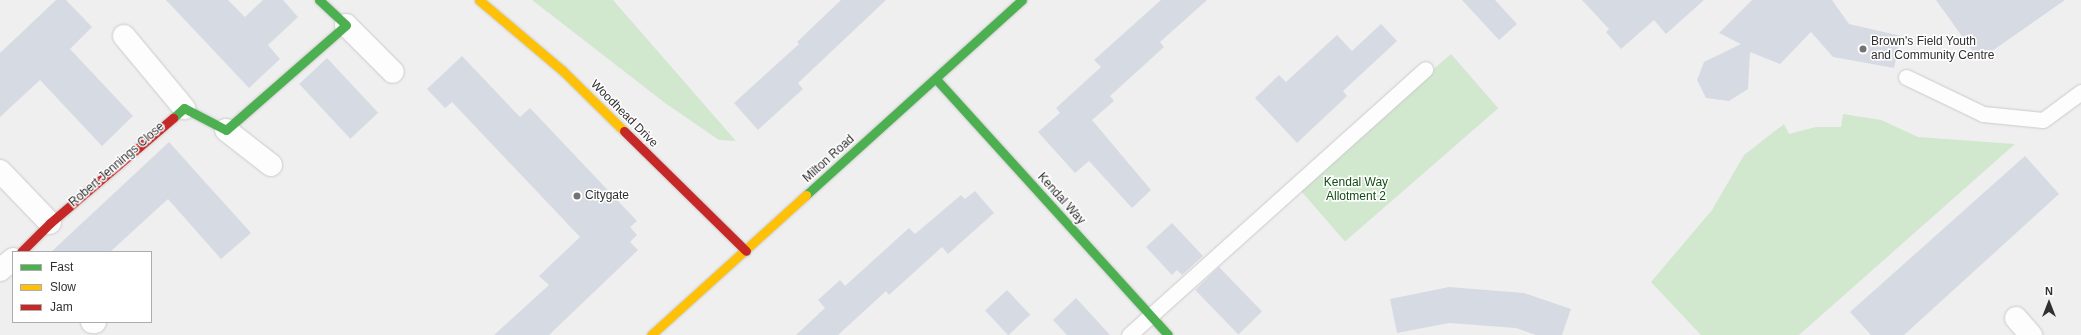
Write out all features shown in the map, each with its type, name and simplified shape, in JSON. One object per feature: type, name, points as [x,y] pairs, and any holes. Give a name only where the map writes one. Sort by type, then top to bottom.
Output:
[{"type":"street","points":[[319,0],[393,72]]},
{"type":"street","name":"Woodhead Drive","points":[[479,0],[563,71],[746,251]]},
{"type":"street","name":"Milton Road","points":[[651,335],[746,251],[1022,0]]},
{"type":"street","points":[[226,130],[346,25]]},
{"type":"street","points":[[124,36],[184,108],[226,130],[271,165]]},
{"type":"street","name":"Kendal Way","points":[[936,79],[1168,335]]},
{"type":"street","name":"Robert Jennings Close","points":[[22,251],[50,222],[184,108]]},
{"type":"street","points":[[0,171],[50,222]]},
{"type":"street","points":[[0,270],[12,260]]},
{"type":"street","points":[[2016,318],[2031,335]]},
{"type":"lane","points":[[1130,335],[1425,69]]},
{"type":"lane","points":[[1906,77],[1982,114],[2043,120],[2081,92]]},
{"type":"green space","points":[[532,0],[613,0],[736,141],[719,140],[665,103]]},
{"type":"green space","name":"Kendal Way Allotment 2","points":[[1451,54],[1498,108],[1345,242],[1298,187]]},
{"type":"green space","points":[[1843,114],[1881,120],[1918,137],[2015,144],[1799,335],[1701,335],[1651,282],[1712,210],[1744,155],[1784,124],[1789,134],[1816,127],[1841,127]]},
{"type":"building","points":[[56,0],[66,0],[92,27],[70,49],[133,116],[102,146],[40,80],[0,117],[0,53]]},
{"type":"building","points":[[166,0],[228,0],[245,17],[263,0],[283,0],[298,17],[268,45],[280,59],[249,88]]},
{"type":"building","points":[[841,0],[886,0],[798,83],[803,89],[758,130],[734,103],[799,44],[797,42]]},
{"type":"building","points":[[1161,0],[1207,0],[1160,42],[1164,47],[1110,96],[1114,101],[1092,120],[1151,190],[1132,208],[1089,161],[1075,173],[1038,132],[1060,113],[1056,108],[1101,67],[1094,60]]},
{"type":"building","points":[[1462,0],[1495,0],[1517,24],[1499,40]]},
{"type":"building","points":[[1582,0],[1704,0],[1666,34],[1654,20],[1621,49],[1606,32],[1609,29]]},
{"type":"building","name":"Brown's Field Youth and Community Centre","points":[[1752,0],[1832,0],[1849,24],[1901,36],[1894,68],[1833,57],[1811,32],[1780,64],[1750,52],[1748,89],[1729,101],[1706,98],[1697,80],[1704,62],[1741,44],[1719,33]]},
{"type":"building","points":[[1936,0],[2065,0],[1979,60]]},
{"type":"building","points":[[1381,24],[1397,41],[1343,91],[1347,96],[1297,143],[1255,98],[1279,75],[1286,82],[1337,35],[1352,51]]},
{"type":"building","name":"Citygate","points":[[462,56],[520,117],[530,108],[637,221],[630,227],[637,235],[630,242],[638,250],[549,335],[494,335],[549,285],[539,276],[580,237],[452,102],[445,108],[427,89]]},
{"type":"building","points":[[327,58],[378,113],[350,139],[299,84]]},
{"type":"building","points":[[169,142],[251,233],[221,259],[168,199],[111,251],[52,251]]},
{"type":"building","points":[[2025,156],[2059,194],[1904,335],[1871,335],[1850,312]]},
{"type":"building","points":[[975,191],[994,213],[948,254],[942,247],[889,295],[886,291],[838,335],[796,335],[825,308],[818,300],[840,280],[845,286],[909,228],[915,234],[961,195],[965,199]]},
{"type":"building","points":[[1172,223],[1203,256],[1182,275],[1177,270],[1172,275],[1146,247]]},
{"type":"building","points":[[1219,267],[1262,312],[1238,335],[1195,290]]},
{"type":"building","points":[[1449,287],[1524,293],[1571,309],[1562,335],[1536,335],[1516,328],[1449,323],[1397,333],[1390,299]]},
{"type":"building","points":[[1007,290],[1030,315],[1008,335],[985,310]]},
{"type":"building","points":[[1076,298],[1110,335],[1067,335],[1053,320]]},
{"type":"traffic: fast","points":[[173,118],[184,108],[226,130],[346,25],[319,0]]},
{"type":"traffic: fast","points":[[806,195],[1022,0]]},
{"type":"traffic: fast","points":[[936,79],[1168,335]]},
{"type":"traffic: slow","points":[[479,0],[563,71],[624,131]]},
{"type":"traffic: slow","points":[[651,335],[806,195]]},
{"type":"traffic: jam","points":[[22,251],[50,223],[173,118]]},
{"type":"traffic: jam","points":[[624,131],[746,251]]},
{"type":"place","name":"Brown's Field Youth and Community Centre","points":[[1863,49]]},
{"type":"place","name":"Citygate","points":[[577,196]]}]
